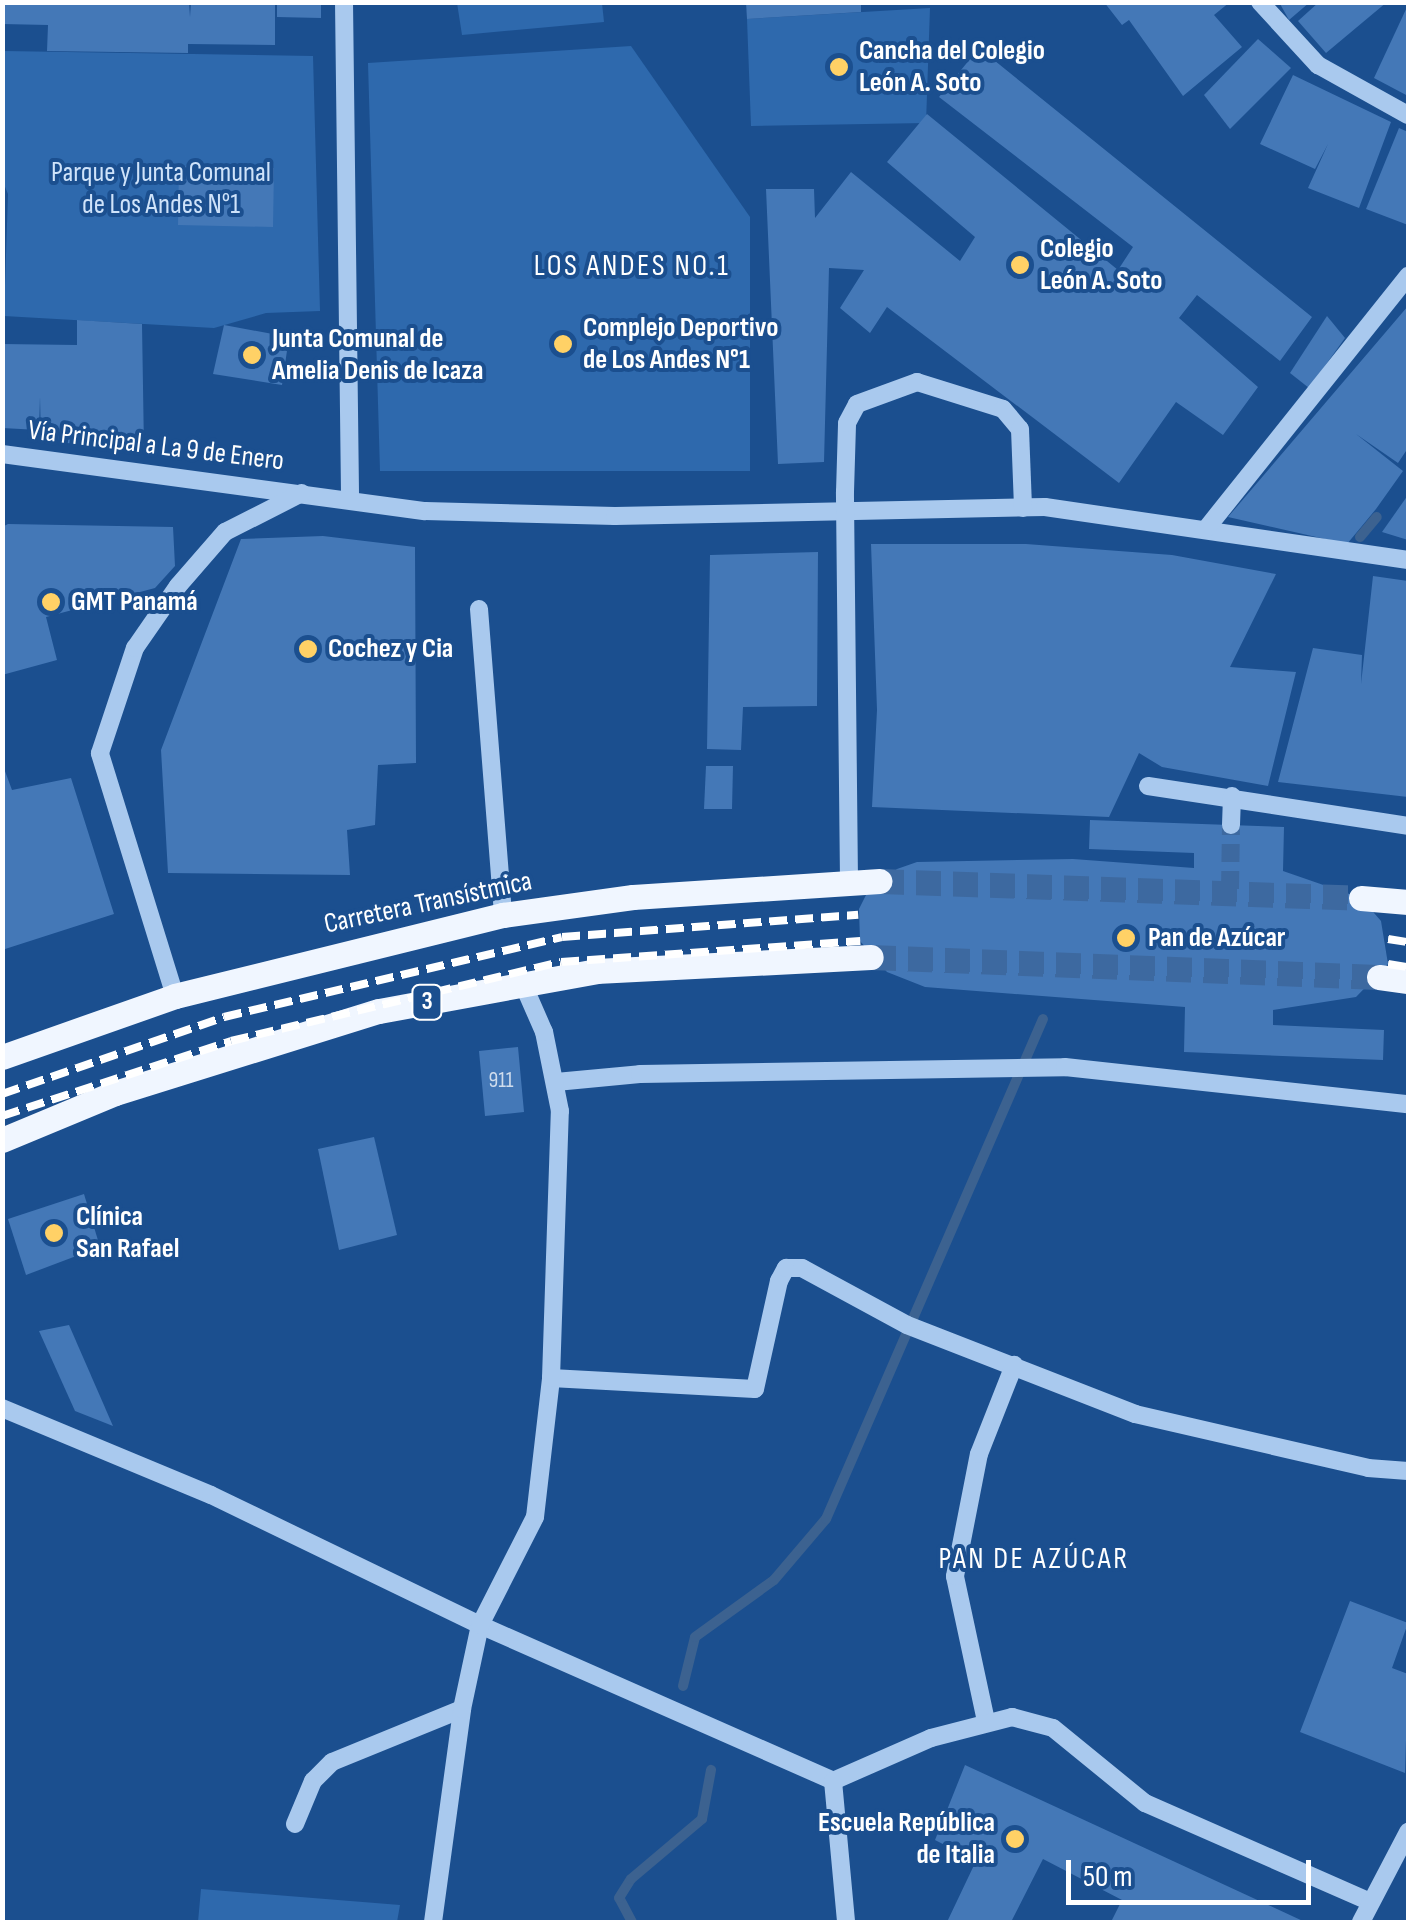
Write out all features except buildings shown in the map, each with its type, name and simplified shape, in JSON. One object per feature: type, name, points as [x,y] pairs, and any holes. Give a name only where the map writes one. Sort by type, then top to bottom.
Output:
[{"type":"main road","name":"Carretera Transístmica","points":[[2,1058],[175,996],[503,916],[633,897],[879,880]]},
{"type":"main road","points":[[1361,898],[1408,902]]},
{"type":"main road","name":"3","points":[[2,1140],[115,1093],[379,1012],[614,970],[871,957]]},
{"type":"main road","points":[[1379,977],[1408,980]]},
{"type":"street","points":[[344,2],[350,500]]},
{"type":"street","points":[[1260,2],[1318,65],[1408,115]]},
{"type":"street","points":[[1206,529],[1408,276]]},
{"type":"street","points":[[848,881],[847,423],[857,404],[917,382],[1004,409],[1020,429],[1024,508]]},
{"type":"street","name":"Vía Principal a La 9 de Enero","points":[[2,454],[426,511],[616,516],[1024,508],[1206,529],[1408,560]]},
{"type":"street","points":[[175,996],[100,753],[135,648],[178,586],[225,532],[302,493]]},
{"type":"street","points":[[480,609],[503,916]]},
{"type":"street","points":[[1148,786],[1408,826]]},
{"type":"street","points":[[1231,825],[1232,796]]},
{"type":"street","points":[[434,1922],[462,1709],[480,1625],[535,1517],[551,1378],[559,1212],[556,1082],[523,984]]},
{"type":"street","points":[[556,1082],[640,1074],[1031,1066],[1408,1104]]},
{"type":"street","points":[[551,1378],[755,1388],[786,1268],[802,1268],[908,1325],[1135,1414],[1368,1468],[1408,1471]]},
{"type":"street","points":[[986,1720],[955,1576],[978,1454],[1014,1366]]},
{"type":"street","points":[[2,1408],[211,1495],[480,1625],[834,1781],[986,1720],[1012,1718],[1053,1728],[1145,1803],[1370,1902]]},
{"type":"street","points":[[296,1824],[313,1781],[332,1762],[462,1709]]},
{"type":"street","points":[[834,1781],[846,1922]]},
{"type":"street","points":[[1361,1922],[1408,1832]]},
{"type":"green space","points":[[457,3],[602,3],[604,22],[462,35]]},
{"type":"green space","name":"Cancha del Colegio León A. Soto","points":[[930,8],[926,123],[751,126],[747,19]]},
{"type":"green space","name":"Complejo Deportivo de Los Andes N°1","points":[[631,46],[750,217],[750,471],[380,471],[368,63]]},
{"type":"green space","name":"Parque y Junta Comunal de Los Andes N°1","points":[[3,51],[313,56],[320,311],[266,313],[214,328],[4,316],[8,194],[3,182]]},
{"type":"green space","points":[[201,1889],[400,1905],[397,1922],[198,1922]]},
{"type":"waterway","points":[[1360,537],[1377,517]]},
{"type":"waterway","points":[[683,1686],[695,1637],[774,1580],[826,1519],[1043,1019]]},
{"type":"waterway","points":[[632,1922],[619,1898],[631,1879],[702,1819],[711,1770]]},
{"type":"tunnel","points":[[1230,889],[1231,825]]},
{"type":"tunnel","points":[[879,881],[1361,898]]},
{"type":"tunnel","points":[[871,957],[1379,977]]},
{"type":"railway","points":[[2,1094],[224,1017],[562,937],[858,915]]},
{"type":"railway","points":[[1388,939],[1408,942]]},
{"type":"railway","points":[[2,1116],[231,1041],[561,962],[860,941]]},
{"type":"railway","points":[[1388,964],[1408,967]]},
{"type":"place","name":"Cancha del Colegio León A. Soto","points":[[839,67]]},
{"type":"place","name":"Colegio León A. Soto","points":[[1020,265]]},
{"type":"place","name":"Complejo Deportivo de Los Andes N°1","points":[[563,344]]},
{"type":"place","name":"Junta Comunal de Amelia Denis de Icaza","points":[[252,355]]},
{"type":"place","name":"GMT Panamá","points":[[51,602]]},
{"type":"place","name":"Cochez y Cia","points":[[308,649]]},
{"type":"place","name":"Pan de Azúcar","points":[[1126,938]]},
{"type":"place","name":"Clínica San Rafael","points":[[54,1233]]},
{"type":"place","name":"Escuela República de Italia","points":[[1015,1839]]},
{"type":"district","name":"LOS ANDES NO.1","points":[[632,266]]},
{"type":"district","name":"PAN DE AZÚCAR","points":[[1034,1559]]}]
